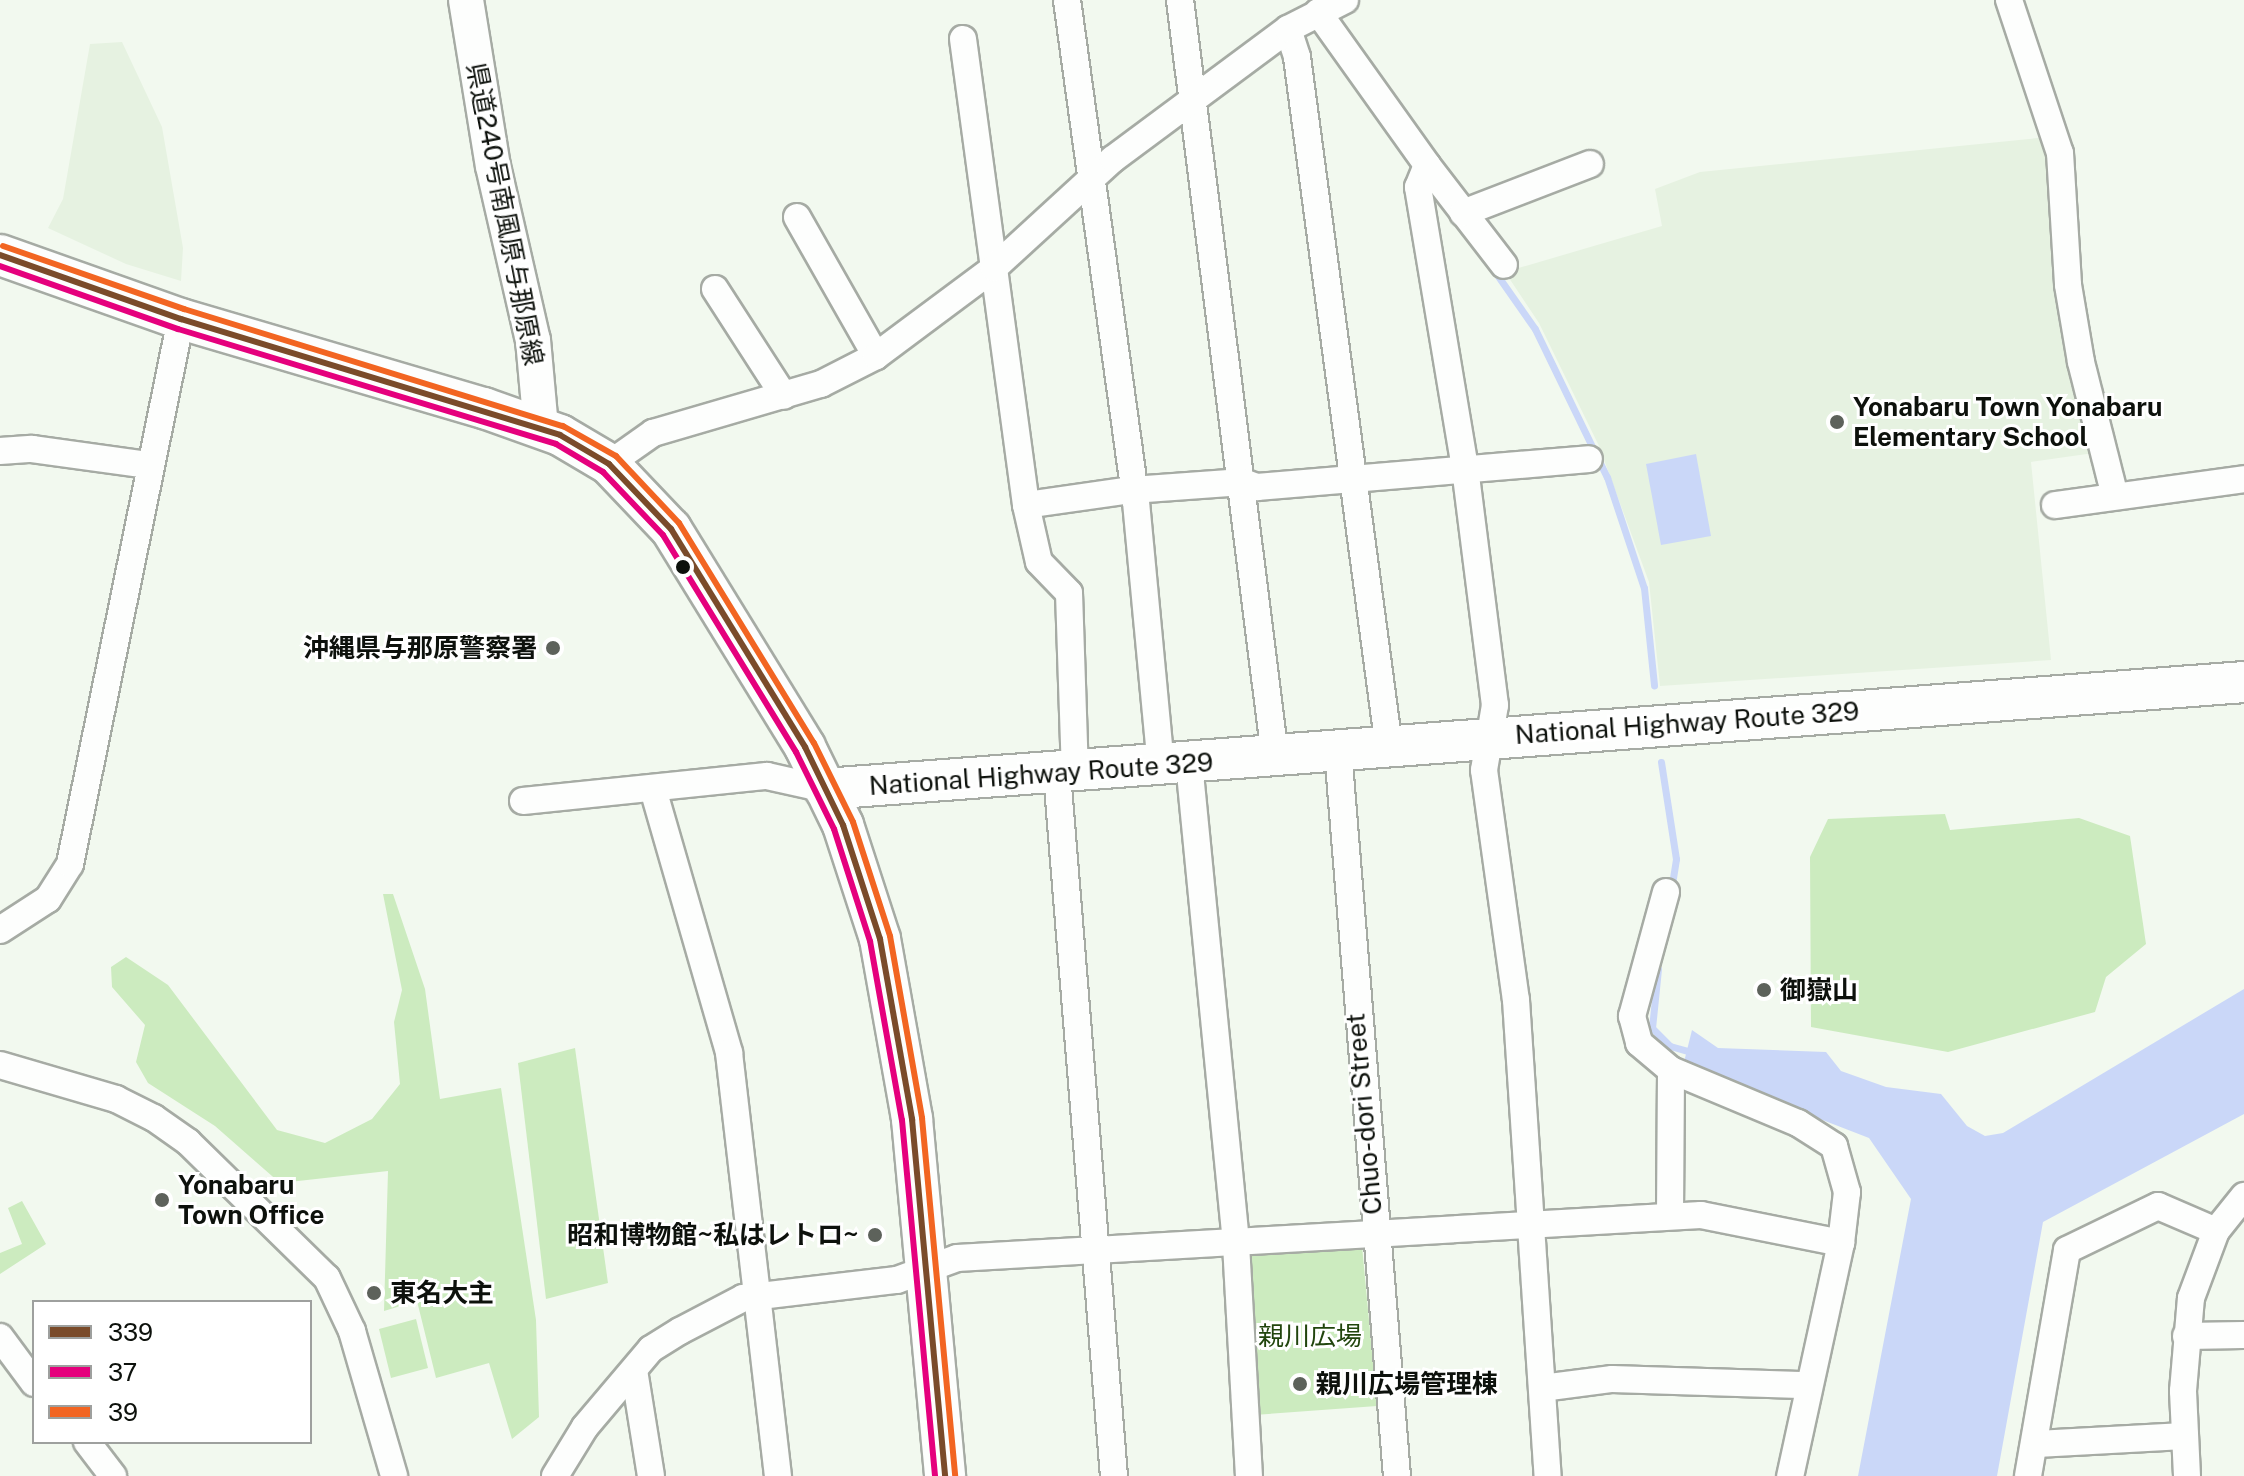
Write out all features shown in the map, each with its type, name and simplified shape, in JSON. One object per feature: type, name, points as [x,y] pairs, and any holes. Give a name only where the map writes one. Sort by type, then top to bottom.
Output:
[{"type":"highway","points":[[0,255],[181,319],[541,428],[609,464],[671,529],[789,719],[825,789],[856,860],[890,977],[927,1268],[945,1476]]},
{"type":"highway","name":"National Highway Route 329","points":[[825,789],[2244,682]]},
{"type":"main road","name":"県道240号南風原与那原線","points":[[466,0],[493,166],[533,340],[541,428]]},
{"type":"street","points":[[1067,0],[1132,490],[1175,764],[1236,1244],[1249,1476]]},
{"type":"street","points":[[1180,0],[1243,482],[1275,756]]},
{"type":"street","points":[[609,464],[653,433],[784,396],[876,356],[994,268],[1092,175],[1288,29],[1345,0]]},
{"type":"street","points":[[2009,0],[2060,153],[2070,300],[2115,496]]},
{"type":"street","points":[[1318,12],[1427,165],[1504,265]]},
{"type":"street","points":[[1288,29],[1297,57],[1356,475],[1389,747]]},
{"type":"street","points":[[963,39],[1026,505],[1039,562],[1069,593],[1066,773],[1096,1249],[1114,1476]]},
{"type":"street","points":[[1463,213],[1590,164]]},
{"type":"street","points":[[1427,165],[1418,187],[1465,468],[1495,705],[1484,770],[1516,1000],[1548,1476]]},
{"type":"street","points":[[797,217],[876,356]]},
{"type":"street","points":[[715,289],[784,396]]},
{"type":"street","points":[[0,930],[48,899],[70,864],[181,319]]},
{"type":"street","points":[[0,451],[32,449],[149,465]]},
{"type":"street","points":[[1026,505],[1132,490],[1243,482],[1257,487],[1356,475],[1589,459]]},
{"type":"street","points":[[2055,505],[2244,479]]},
{"type":"street","name":"Chuo-dori Street","points":[[1338,751],[1374,1234],[1397,1476]]},
{"type":"street","points":[[523,801],[767,776],[825,789]]},
{"type":"street","points":[[653,789],[729,1053],[760,1296],[778,1476]]},
{"type":"street","points":[[1666,892],[1632,1016],[1639,1043],[1671,1070],[1798,1123],[1834,1146],[1847,1192],[1841,1243],[1790,1476]]},
{"type":"street","points":[[0,1065],[116,1099],[154,1118],[188,1142],[318,1269],[352,1331],[394,1476]]},
{"type":"street","points":[[1670,1216],[1671,1070]]},
{"type":"street","points":[[2187,1476],[2186,1336],[2191,1298],[2216,1231],[2244,1196]]},
{"type":"street","points":[[2028,1476],[2036,1444],[2067,1250],[2158,1206],[2216,1231]]},
{"type":"street","points":[[555,1476],[585,1427],[651,1349],[680,1331],[743,1298],[897,1280],[957,1258],[1236,1244],[1530,1222],[1701,1215],[1841,1243]]},
{"type":"street","points":[[2186,1336],[2244,1335]]},
{"type":"street","points":[[0,1337],[32,1380]]},
{"type":"street","points":[[634,1370],[651,1476]]},
{"type":"street","points":[[1542,1388],[1612,1379],[1808,1385]]},
{"type":"street","points":[[2036,1444],[2185,1436]]},
{"type":"street","points":[[89,1444],[113,1476]]},
{"type":"shaded area","points":[[122,42],[162,127],[183,248],[181,281],[126,264],[48,228],[63,199],[90,44]]},
{"type":"shaded area","name":"Yonabaru Town Yonabaru Elementary School","points":[[2048,137],[2094,453],[2031,462],[2051,660],[1660,686],[1649,582],[1599,446],[1539,323],[1505,272],[1662,226],[1655,189],[1700,172]]},
{"type":"green space","points":[[1945,814],[1950,830],[2079,818],[2130,836],[2146,944],[2106,977],[2095,1012],[1948,1052],[1811,1027],[1810,857],[1828,819]]},
{"type":"green space","points":[[383,894],[393,894],[425,989],[440,1099],[501,1088],[536,1320],[539,1417],[512,1439],[489,1363],[436,1378],[417,1301],[384,1311],[388,1171],[280,1183],[215,1126],[148,1083],[136,1062],[145,1025],[112,987],[111,967],[126,957],[168,985],[277,1130],[325,1143],[372,1119],[400,1084],[394,1022],[402,990]]},
{"type":"green space","points":[[575,1048],[608,1283],[546,1299],[518,1063]]},
{"type":"green space","points":[[22,1201],[46,1244],[0,1274],[0,1253],[22,1244],[8,1208]]},
{"type":"green space","name":"親川広場","points":[[1362,1246],[1377,1406],[1254,1415],[1245,1266],[1253,1252]]},
{"type":"green space","points":[[416,1319],[428,1368],[391,1378],[379,1329]]},
{"type":"water","points":[[1696,454],[1711,536],[1661,545],[1646,464]]},
{"type":"water","points":[[2244,989],[2244,1114],[2043,1222],[1997,1476],[1858,1476],[1911,1199],[1869,1138],[1683,1066],[1692,1030],[1718,1048],[1826,1052],[1841,1071],[1886,1087],[1941,1094],[1967,1126],[1985,1136],[2003,1133]]},
{"type":"waterway","points":[[1493,269],[1535,329],[1607,477],[1644,588],[1654,685]]},
{"type":"waterway","points":[[1661,762],[1676,859],[1671,890]]},
{"type":"waterway","points":[[1658,969],[1652,1028],[1670,1046],[1687,1051]]},
{"type":"transit line","name":"39","points":[[3,246],[184,309],[563,426],[616,456],[679,523],[814,743],[853,822],[890,936],[922,1118],[955,1475]]},
{"type":"transit line","name":"339","points":[[0,255],[181,319],[560,435],[609,464],[671,529],[805,747],[843,825],[880,939],[912,1119],[945,1476]]},
{"type":"transit line","name":"37","points":[[0,266],[178,329],[556,444],[603,472],[663,535],[796,752],[834,829],[870,941],[902,1120],[935,1476]]},
{"type":"place","name":"Yonabaru Town Yonabaru Elementary School","points":[[1837,422]]},
{"type":"place","name":"沖縄県与那原警察署","points":[[553,648]]},
{"type":"place","name":"御嶽山","points":[[1764,990]]},
{"type":"place","name":"Yonabaru Town Office","points":[[162,1200]]},
{"type":"place","name":"昭和博物館~私はレトロ~","points":[[875,1235]]},
{"type":"place","name":"東名大主","points":[[374,1293]]},
{"type":"place","name":"親川広場管理棟","points":[[1300,1384]]}]
